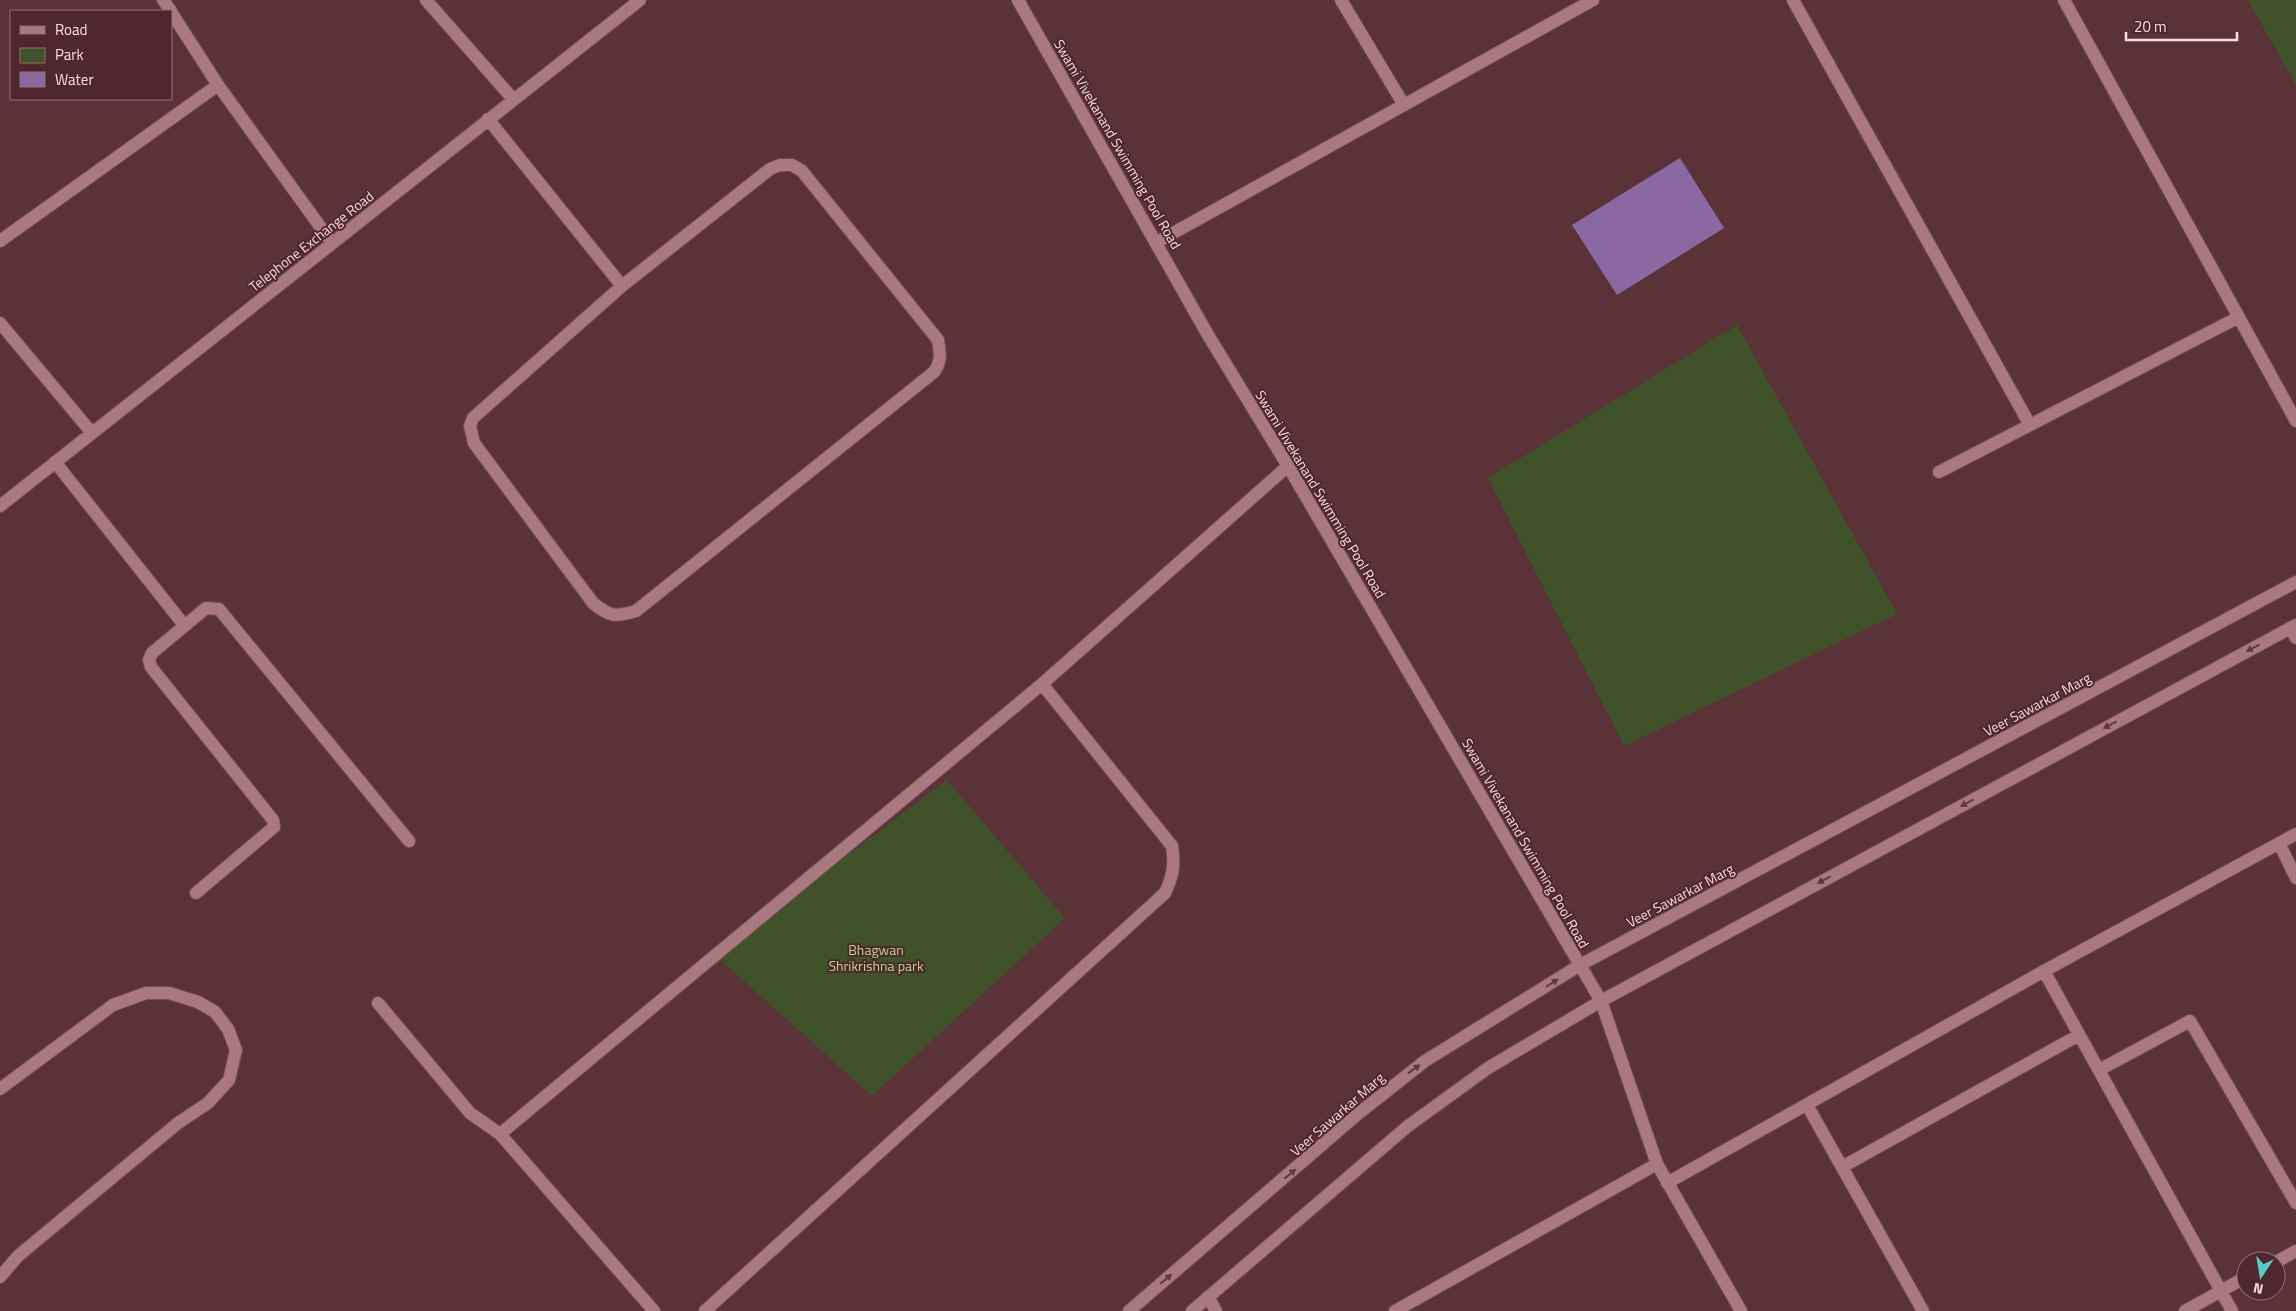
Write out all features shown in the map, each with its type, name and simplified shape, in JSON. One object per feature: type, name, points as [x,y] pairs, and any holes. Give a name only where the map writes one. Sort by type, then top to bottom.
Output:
[{"type":"street","points":[[426,0],[513,99]]},
{"type":"street","name":"Telephone Exchange Road","points":[[0,506],[640,0]]},
{"type":"street","name":"Swami Vivekanand Swimming Pool Road","points":[[1018,0],[1208,334],[1288,466],[1601,1001],[1656,1164],[1741,1311]]},
{"type":"street","points":[[1341,0],[1404,105]]},
{"type":"street","points":[[1157,242],[1593,0]]},
{"type":"street","points":[[1793,0],[2030,425]]},
{"type":"street","points":[[2064,0],[2296,421]]},
{"type":"street","points":[[172,14],[218,85],[332,243]]},
{"type":"street","points":[[0,241],[218,85]]},
{"type":"street","points":[[488,119],[622,286]]},
{"type":"street","points":[[780,165],[792,165],[802,171],[938,340],[941,356],[940,365],[934,372],[636,611],[622,615],[608,615],[593,603],[474,443],[470,426],[473,418],[622,286],[770,169],[780,165]]},
{"type":"street","points":[[1939,472],[2239,317]]},
{"type":"street","points":[[0,323],[92,433]]},
{"type":"street","points":[[55,462],[184,625]]},
{"type":"street","points":[[500,1134],[1042,684],[1288,466]]},
{"type":"street","name":"Veer Sawarkar Marg","points":[[1129,1311],[1395,1083],[1426,1060],[1580,966],[2296,582]]},
{"type":"street","points":[[196,893],[274,826],[273,820],[151,667],[149,660],[152,653],[206,608],[213,607],[219,609],[409,841]]},
{"type":"street","points":[[1192,1311],[1408,1126],[1488,1068],[1601,1001],[2294,630]]},
{"type":"street","points":[[705,1311],[1165,893],[1173,877],[1172,846],[1042,684]]},
{"type":"street","points":[[1667,1183],[2044,972],[2296,834]]},
{"type":"street","points":[[2279,843],[2296,878]]},
{"type":"street","points":[[2044,972],[2232,1311]]},
{"type":"street","points":[[0,1089],[113,1005],[146,993],[169,993],[198,1002],[215,1012],[228,1029],[236,1050],[229,1080],[208,1102],[178,1123],[18,1256],[0,1277]]},
{"type":"street","points":[[378,1003],[470,1113],[500,1134],[654,1311]]},
{"type":"street","points":[[2099,1070],[2190,1021],[2296,1203]]},
{"type":"street","points":[[1842,1167],[2079,1035]]},
{"type":"street","points":[[1807,1105],[1923,1311]]},
{"type":"street","points":[[1395,1311],[1656,1164]]},
{"type":"street","points":[[2185,1311],[2236,1282]]},
{"type":"street","points":[[1208,1297],[1216,1311]]},
{"type":"green space","points":[[2248,0],[2296,0],[2296,85]]},
{"type":"green space","points":[[1737,325],[1897,614],[1624,746],[1488,478]]},
{"type":"green space","name":"Bhagwan Shrikrishna park","points":[[947,780],[1065,918],[872,1096],[715,955]]},
{"type":"water","points":[[1680,158],[1724,228],[1617,295],[1572,225]]}]
